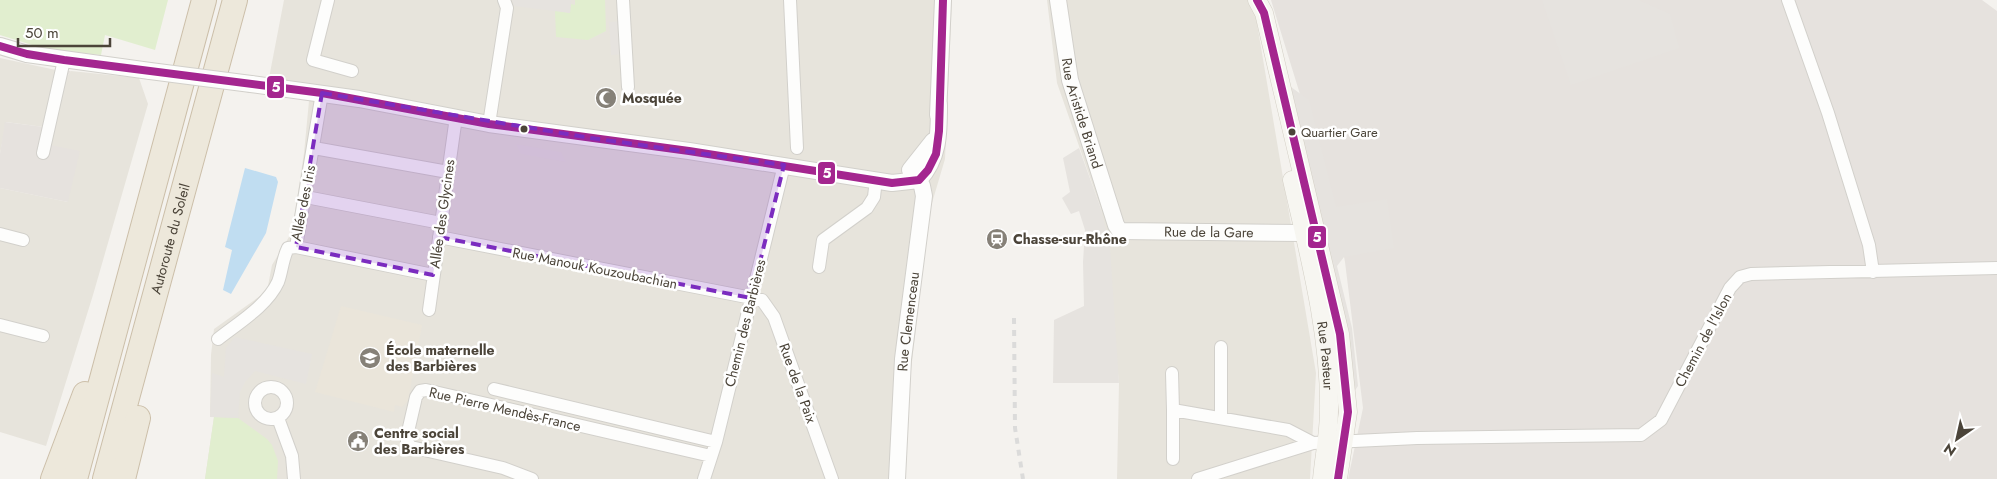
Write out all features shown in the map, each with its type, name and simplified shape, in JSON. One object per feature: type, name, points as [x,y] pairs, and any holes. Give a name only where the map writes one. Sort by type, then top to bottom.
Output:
[{"type":"highway","points":[[75,479],[204,0]]},
{"type":"highway","name":"Autoroute du Soleil","points":[[105,479],[180,198],[205,119],[235,0]]},
{"type":"highway","points":[[123,479],[196,188],[205,119]]},
{"type":"highway","points":[[53,479],[132,267]]},
{"type":"main road","points":[[1247,0],[1256,27],[1283,139],[1312,240]]},
{"type":"main road","points":[[1257,0],[1264,13],[1275,59],[1312,240]]},
{"type":"main road","points":[[1256,27],[1263,34],[1270,60],[1275,59]]},
{"type":"main road","name":"Rue Pasteur","points":[[1312,240],[1340,334],[1348,412],[1338,479]]},
{"type":"main road","name":"Rue Pasteur","points":[[1312,240],[1328,372],[1330,412],[1319,442],[1322,479]]},
{"type":"street","points":[[328,0],[313,60],[352,71]]},
{"type":"street","points":[[489,124],[507,8],[504,0]]},
{"type":"street","points":[[623,0],[628,87]]},
{"type":"street","points":[[790,0],[796,148]]},
{"type":"street","points":[[0,46],[26,54],[64,60],[322,93],[489,124],[876,179],[915,174],[928,170],[936,154],[939,131],[943,0]]},
{"type":"street","name":"Rue Aristide Briand","points":[[1058,0],[1070,80],[1116,225]]},
{"type":"street","points":[[1788,0],[1831,122],[1869,246],[1873,272],[1997,268]]},
{"type":"street","points":[[43,153],[64,60]]},
{"type":"street","name":"Allée des Iris","points":[[218,339],[269,297],[278,280],[281,264],[288,248],[296,246],[306,197],[322,93]]},
{"type":"street","points":[[915,174],[933,141],[939,106]]},
{"type":"street","name":"Allée des Glycines","points":[[429,310],[456,117]]},
{"type":"street","points":[[314,148],[448,172]]},
{"type":"street","name":"Chemin des Barbières","points":[[704,479],[716,442],[784,165]]},
{"type":"street","name":"Rue Clemenceau","points":[[897,479],[903,359],[924,196],[915,174]]},
{"type":"street","points":[[820,267],[823,240],[867,208],[874,197],[876,179]]},
{"type":"street","points":[[306,197],[440,223]]},
{"type":"street","name":"Rue de la Gare","points":[[1116,225],[1120,232],[1128,233],[1312,240]]},
{"type":"street","points":[[0,234],[23,240]]},
{"type":"street","name":"Rue Manouk Kouzoubachian","points":[[439,237],[751,298]]},
{"type":"street","points":[[296,246],[433,275]]},
{"type":"street","name":"Chemin de l'Islon","points":[[1198,479],[1319,442],[1641,435],[1661,420],[1730,288],[1740,276],[1873,272]]},
{"type":"street","name":"Rue de la Paix","points":[[751,298],[762,300],[774,317],[832,479]]},
{"type":"street","points":[[0,325],[43,336]]},
{"type":"street","points":[[1221,347],[1221,416]]},
{"type":"street","points":[[1172,373],[1172,459]]},
{"type":"street","points":[[494,389],[716,442]]},
{"type":"street","name":"Rue Pierre Mendès-France","points":[[532,479],[503,468],[411,447],[407,442],[407,436],[416,397],[420,391],[426,390],[712,456]]},
{"type":"street","points":[[1173,410],[1221,416],[1288,430],[1319,442]]},
{"type":"street","points":[[278,418],[292,456],[294,479]]},
{"type":"highlighted area","points":[[322,93],[591,138],[784,165],[751,298],[439,237],[433,275],[296,247]]},
{"type":"shaded area","points":[[284,0],[952,0],[945,159],[929,213],[909,388],[903,479],[205,479],[214,417],[210,417],[211,355],[214,329],[267,291],[272,265],[292,232],[304,153],[309,101],[269,78]]},
{"type":"shaded area","points":[[512,0],[571,0],[570,13],[514,6]]},
{"type":"shaded area","points":[[1047,0],[1253,0],[1316,373],[1310,479],[1117,479],[1119,383],[1101,209],[1057,83]]},
{"type":"shaded area","points":[[1271,0],[1982,0],[1997,11],[1997,479],[1348,479],[1363,408],[1345,262],[1335,208]]},
{"type":"shaded area","points":[[1542,0],[1638,0],[1670,14],[1679,48],[1571,85]]},
{"type":"shaded area","points":[[624,21],[626,54],[611,55],[609,22]]},
{"type":"shaded area","points":[[0,58],[56,70],[44,127],[6,122],[0,154]]},
{"type":"shaded area","points":[[56,70],[71,71],[64,81],[50,145],[80,151],[68,202],[0,188],[0,154],[5,122],[44,127]]},
{"type":"shaded area","points":[[71,71],[139,78],[148,104],[93,295],[46,446],[0,432],[0,188],[68,202],[50,144],[64,81]]},
{"type":"shaded area","points":[[1291,87],[1309,100],[1336,207],[1387,199],[1394,248],[1344,257],[1337,266],[1352,328],[1358,386],[1351,396],[1325,236]]},
{"type":"shaded area","points":[[516,144],[561,152],[566,162],[521,154]]},
{"type":"shaded area","points":[[1079,148],[1101,209],[1110,247],[1119,383],[1053,383],[1054,320],[1084,306],[1083,262],[1085,230],[1079,211],[1071,214],[1062,198],[1070,192],[1063,158]]},
{"type":"shaded area","name":"École maternelle des Barbières","points":[[341,306],[422,325],[408,401],[402,407],[395,405],[394,412],[315,392]]},
{"type":"shaded area","points":[[235,337],[312,354],[306,384],[255,371],[245,382],[240,392],[238,418],[210,417],[212,373],[224,377],[226,348]]},
{"type":"green space","points":[[0,0],[168,0],[155,50],[105,35],[101,55],[45,49],[0,35]]},
{"type":"green space","points":[[575,0],[605,0],[606,31],[588,40],[556,37],[555,10],[570,13],[571,4],[575,5]]},
{"type":"green space","points":[[214,417],[238,418],[267,439],[272,445],[278,461],[277,479],[205,479]]},
{"type":"water","points":[[245,168],[276,177],[278,182],[266,233],[231,294],[223,290],[232,250],[225,247]]},
{"type":"railway","points":[[1014,318],[1015,428],[1023,479]]},
{"type":"transit line","name":"5","points":[[0,46],[27,54],[64,60],[322,93],[489,124],[689,151],[892,183],[919,180],[928,170],[936,154],[939,131],[943,0]]},
{"type":"transit line","name":"5","points":[[1257,0],[1264,13],[1340,334],[1348,412],[1338,479]]},
{"type":"place","name":"Mosquée","points":[[606,98]]},
{"type":"place","name":"Quartier Gare","points":[[1292,132]]},
{"type":"place","name":"Chasse-sur-Rhône","points":[[997,239]]},
{"type":"place","name":"École maternelle des Barbières","points":[[370,358]]},
{"type":"place","name":"Centre social des Barbières","points":[[358,441]]}]
